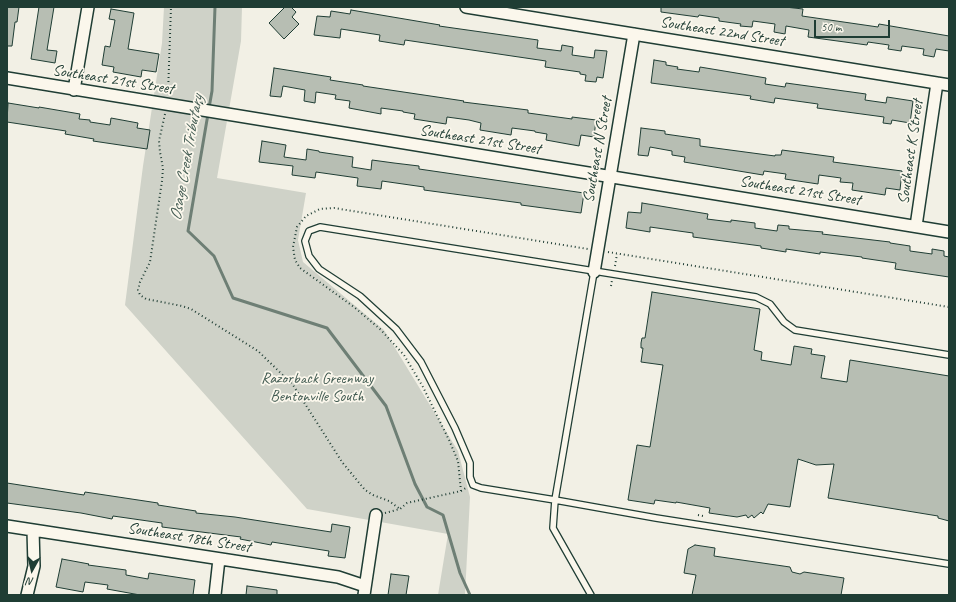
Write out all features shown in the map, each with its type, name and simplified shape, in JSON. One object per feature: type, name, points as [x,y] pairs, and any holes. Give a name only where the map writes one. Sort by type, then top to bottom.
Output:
[{"type":"street","points":[[74,90],[88,7]]},
{"type":"street","name":"Southeast 22nd Street","points":[[466,7],[949,85]]},
{"type":"street","name":"Southeast N Street","points":[[594,272],[634,34]]},
{"type":"street","name":"Southeast 21st Street","points":[[7,78],[949,232]]},
{"type":"street","name":"Southeast K Street","points":[[916,226],[937,83]]},
{"type":"street","points":[[364,590],[376,515]]},
{"type":"street","name":"Southeast 18th Street","points":[[7,526],[338,577],[364,590]]},
{"type":"street","points":[[27,595],[34,566],[34,530]]},
{"type":"street","points":[[215,595],[219,559]]},
{"type":"lane","points":[[949,355],[795,330],[784,322],[770,304],[756,298],[320,227],[308,231],[305,241],[309,256],[319,269],[360,296],[396,329],[421,362],[455,428],[470,463],[470,477],[473,485],[480,488],[677,522],[949,564]]},
{"type":"lane","points":[[592,595],[553,528],[556,500],[594,272]]},
{"type":"path","points":[[168,94],[171,7]]},
{"type":"path","points":[[165,113],[159,141],[163,168],[162,182],[150,262],[140,282],[138,290],[140,295],[146,299],[191,309],[258,351],[293,385],[342,462],[365,490],[373,495],[389,501],[400,509]]},
{"type":"path","points":[[376,515],[400,509],[412,501],[461,491],[458,460],[423,387],[404,355],[375,325],[354,307],[300,268],[295,260],[293,247],[297,227],[306,216],[320,209],[334,208],[589,250]]},
{"type":"path","points":[[605,252],[949,307]]},
{"type":"path","points":[[615,268],[618,254]]},
{"type":"path","points":[[611,281],[611,286]]},
{"type":"path","points":[[698,515],[704,516]]},
{"type":"green space","name":"Razorback Greenway Bentonville South","points":[[164,7],[242,7],[241,41],[217,178],[306,193],[298,240],[303,262],[384,330],[458,451],[470,497],[465,595],[438,595],[448,534],[307,509],[125,305],[143,166],[162,43]]},
{"type":"building","points":[[7,7],[19,7],[17,22],[15,22],[12,46],[7,46]]},
{"type":"building","points":[[39,7],[54,7],[47,50],[57,51],[55,63],[31,59]]},
{"type":"building","points":[[285,7],[291,7],[296,12],[292,17],[299,24],[284,39],[269,23]]},
{"type":"building","points":[[661,7],[785,7],[803,9],[802,16],[878,27],[879,24],[949,36],[949,51],[936,49],[934,57],[923,55],[924,49],[902,46],[901,51],[888,49],[889,45],[868,42],[867,45],[808,37],[809,30],[786,26],[785,34],[774,32],[775,24],[753,21],[752,27],[740,26],[741,24],[719,21],[719,18],[661,12]]},
{"type":"building","points":[[111,9],[134,13],[128,49],[159,54],[156,72],[142,70],[141,77],[113,72],[114,67],[102,65],[105,46],[110,47],[115,20],[109,19]]},
{"type":"building","points":[[351,10],[440,25],[439,26],[538,40],[537,48],[561,51],[562,45],[573,47],[572,55],[594,58],[595,50],[607,51],[603,78],[597,77],[596,82],[585,81],[586,75],[580,74],[580,72],[545,67],[546,61],[405,40],[404,45],[379,41],[380,35],[341,29],[340,38],[314,35],[317,16],[330,17],[331,11],[350,14]]},
{"type":"building","points":[[654,60],[666,62],[666,65],[678,67],[677,69],[699,72],[700,67],[766,78],[765,84],[785,87],[786,83],[866,94],[865,100],[886,103],[887,97],[913,101],[910,123],[892,120],[891,124],[883,123],[884,117],[817,108],[818,104],[775,98],[774,103],[750,99],[751,96],[651,83]]},
{"type":"building","points":[[274,68],[331,77],[330,80],[363,86],[464,101],[463,102],[528,110],[528,113],[572,119],[572,117],[596,120],[594,137],[581,135],[579,146],[546,140],[547,134],[535,131],[512,128],[511,135],[480,130],[481,123],[469,120],[447,117],[446,124],[414,119],[415,114],[381,108],[381,114],[349,108],[350,101],[335,99],[336,95],[316,92],[315,103],[304,101],[305,90],[283,86],[281,97],[270,96]]},
{"type":"building","points":[[8,103],[80,114],[79,119],[90,120],[90,122],[110,125],[111,118],[138,123],[137,128],[150,130],[147,149],[93,141],[94,139],[65,134],[66,131],[7,122]]},
{"type":"building","points":[[641,128],[665,131],[665,134],[700,139],[700,146],[775,156],[781,155],[782,150],[834,157],[833,162],[902,171],[900,190],[886,188],[885,195],[852,190],[853,183],[840,182],[841,178],[819,175],[818,184],[785,179],[786,174],[764,171],[763,175],[684,162],[685,157],[672,155],[672,151],[650,147],[648,156],[638,155]]},
{"type":"building","points":[[262,141],[286,145],[284,157],[306,160],[307,149],[353,157],[352,167],[371,170],[372,160],[419,166],[419,169],[584,193],[581,213],[424,190],[424,187],[382,181],[381,189],[357,186],[358,178],[316,172],[315,178],[292,175],[293,166],[259,162]]},
{"type":"building","points":[[642,203],[708,214],[707,219],[755,223],[755,228],[777,231],[778,225],[789,226],[789,229],[823,232],[822,234],[890,242],[910,246],[910,251],[932,254],[932,249],[944,251],[944,256],[949,257],[949,277],[895,269],[896,263],[862,257],[820,252],[820,254],[786,249],[786,252],[761,248],[761,246],[693,237],[693,233],[650,227],[650,232],[626,228],[628,212],[641,213]]},
{"type":"building","points":[[652,292],[760,309],[754,350],[762,352],[761,360],[791,365],[794,346],[812,349],[811,354],[825,356],[821,378],[847,382],[850,360],[949,376],[949,521],[938,518],[938,516],[828,498],[834,464],[816,465],[798,459],[790,507],[768,504],[763,514],[761,512],[754,518],[752,515],[748,518],[746,515],[737,517],[709,513],[710,508],[676,502],[655,500],[654,504],[628,500],[637,445],[650,447],[663,365],[641,362],[643,348],[641,348],[641,343],[642,338],[645,338]]},
{"type":"building","points":[[7,483],[84,495],[85,492],[158,503],[158,505],[196,511],[196,513],[235,517],[331,532],[332,524],[350,527],[345,558],[328,556],[329,551],[272,542],[271,545],[240,539],[241,537],[162,527],[162,523],[113,516],[112,519],[81,513],[7,503]]},
{"type":"building","points":[[695,545],[715,548],[714,556],[790,567],[792,572],[800,574],[804,572],[844,578],[841,595],[692,595],[696,575],[684,573],[688,549]]},
{"type":"building","points":[[62,559],[89,564],[88,565],[126,570],[126,575],[148,579],[149,573],[195,580],[193,595],[140,595],[107,589],[108,585],[85,582],[83,592],[56,587]]},
{"type":"building","points":[[391,574],[409,576],[406,595],[388,595]]},
{"type":"building","points":[[247,586],[277,590],[277,595],[246,595]]},
{"type":"waterway","name":"Osage Creek Tributary","points":[[209,108],[212,91],[215,7]]},
{"type":"waterway","name":"Osage Creek Tributary","points":[[208,114],[188,231],[214,256],[233,298],[327,328],[386,406],[415,484],[427,507],[443,515],[460,573],[470,595]]}]
